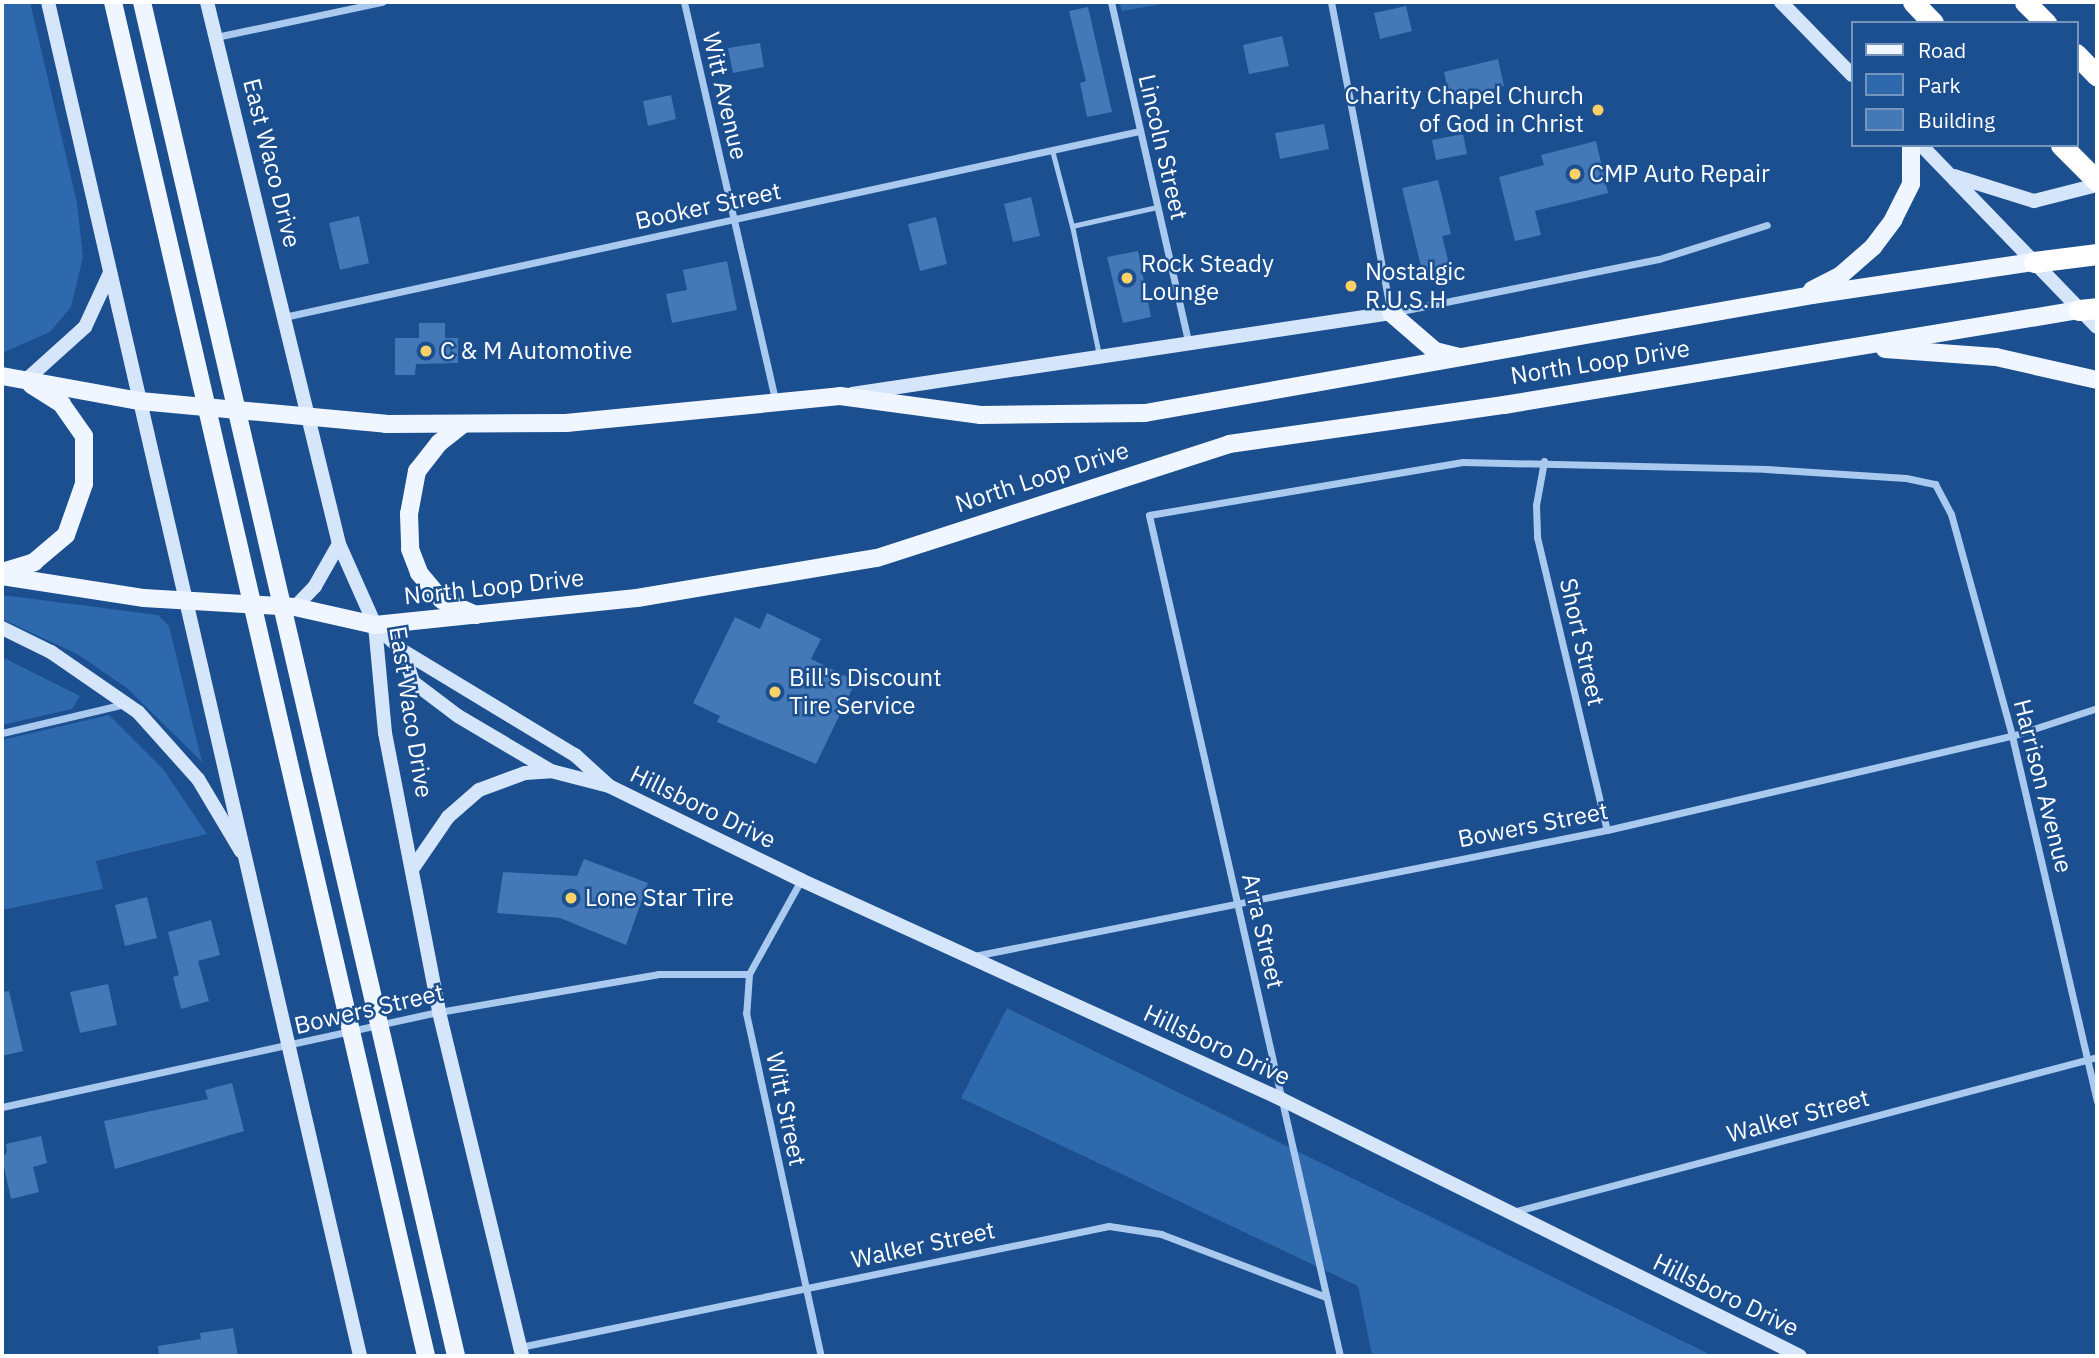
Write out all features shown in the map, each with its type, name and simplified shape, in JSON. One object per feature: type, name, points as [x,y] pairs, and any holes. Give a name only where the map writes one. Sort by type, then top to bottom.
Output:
[{"type":"highway","points":[[1913,2],[1931,21]]},
{"type":"highway","points":[[2025,2],[2044,21]]},
{"type":"highway","points":[[2078,56],[2097,76]]},
{"type":"highway","points":[[2063,147],[2097,183]]},
{"type":"highway","name":"North Loop Drive","points":[[2034,262],[2097,254]]},
{"type":"main road","points":[[48,2],[360,1356]]},
{"type":"main road","points":[[113,2],[426,1356]]},
{"type":"main road","points":[[142,2],[456,1356]]},
{"type":"main road","name":"East Waco Drive","points":[[207,2],[339,544],[374,625],[385,733],[439,1012],[521,1352]]},
{"type":"main road","points":[[1781,2],[1850,73]]},
{"type":"main road","points":[[1797,298],[1841,275],[1874,247],[1911,184],[1911,147]]},
{"type":"main road","points":[[1923,147],[2034,262],[2088,309],[2097,327]]},
{"type":"main road","points":[[1949,174],[2035,201],[2097,183]]},
{"type":"main road","name":"North Loop Drive","points":[[840,396],[981,415],[1145,413],[1466,359],[1797,298],[2034,262]]},
{"type":"main road","points":[[2,574],[34,562],[66,535],[84,484],[84,436],[62,404],[25,381],[85,327],[111,272]]},
{"type":"main road","name":"North Loop Drive","points":[[2,574],[187,600],[295,607],[374,625],[637,598],[877,558],[1229,444],[1504,405],[2088,309]]},
{"type":"main road","points":[[1391,313],[1435,351],[1466,359]]},
{"type":"main road","name":"North Loop Drive","points":[[2,376],[141,401],[306,417],[462,425],[607,421],[840,396],[1391,313]]},
{"type":"main road","points":[[1850,348],[1996,357],[2097,380]]},
{"type":"main road","points":[[462,425],[439,443],[417,471],[409,514],[410,549],[419,573],[442,600],[479,616]]},
{"type":"main road","points":[[295,607],[316,586],[339,544]]},
{"type":"main road","name":"Hillsboro Drive","points":[[374,625],[403,651],[575,755],[609,786]]},
{"type":"main road","points":[[2,628],[51,652],[126,703],[166,739],[198,779],[248,862]]},
{"type":"main road","name":"Hillsboro Drive","points":[[403,651],[414,682],[458,716],[551,771],[609,786],[801,880],[1281,1099],[1800,1356]]},
{"type":"main road","points":[[413,868],[448,817],[479,790],[525,773],[551,771]]},
{"type":"street","points":[[216,37],[382,2]]},
{"type":"street","name":"Witt Avenue","points":[[684,2],[776,404]]},
{"type":"street","name":"Lincoln Street","points":[[1111,2],[1188,342]]},
{"type":"street","points":[[1331,2],[1391,313]]},
{"type":"street","name":"Booker Street","points":[[284,317],[1139,131]]},
{"type":"street","name":"North Loop Drive","points":[[1391,313],[1524,290],[1659,259],[1767,225]]},
{"type":"street","name":"Harrison Avenue","points":[[1544,461],[1766,469],[1906,478],[1935,484],[1951,514],[2012,736],[2097,1101]]},
{"type":"street","name":"Arra Street","points":[[1340,1356],[1149,515],[1450,464],[1544,461]]},
{"type":"street","name":"Short Street","points":[[1544,461],[1536,505],[1537,537],[1606,830]]},
{"type":"street","points":[[2,733],[126,703]]},
{"type":"street","name":"Bowers Street","points":[[971,957],[1606,830],[2012,736],[2097,708]]},
{"type":"street","name":"Witt Street","points":[[801,880],[749,974],[746,1013],[821,1356]]},
{"type":"street","name":"Bowers Street","points":[[2,1107],[289,1048],[439,1012],[659,974],[749,974]]},
{"type":"street","name":"Walker Street","points":[[1510,1213],[2097,1057]]},
{"type":"street","name":"Walker Street","points":[[521,1352],[1109,1226],[1161,1234],[1326,1297]]},
{"type":"lane","points":[[1052,150],[1072,226],[1099,355]]},
{"type":"lane","points":[[1072,226],[1157,208]]},
{"type":"green space","points":[[2,2],[30,2],[77,203],[83,257],[71,307],[50,332],[2,353]]},
{"type":"green space","points":[[1119,2],[1175,2],[1122,11]]},
{"type":"green space","points":[[2,595],[158,615],[169,626],[202,762],[127,688],[77,654],[2,619]]},
{"type":"green space","points":[[2,657],[80,696],[72,709],[2,725]]},
{"type":"green space","points":[[109,715],[163,769],[207,834],[96,861],[103,889],[2,910],[2,740]]},
{"type":"green space","points":[[1007,1008],[1713,1356],[1372,1356],[1358,1286],[961,1098]]},
{"type":"building","points":[[1406,6],[1412,31],[1380,39],[1374,13]]},
{"type":"building","points":[[1088,7],[1112,112],[1087,117],[1080,83],[1086,81],[1069,11]]},
{"type":"building","points":[[1282,36],[1289,66],[1249,74],[1243,45]]},
{"type":"building","points":[[760,43],[764,67],[733,73],[728,48]]},
{"type":"building","points":[[1498,59],[1504,86],[1450,99],[1444,72]]},
{"type":"building","points":[[671,95],[676,119],[648,126],[643,101]]},
{"type":"building","points":[[1324,124],[1329,149],[1280,159],[1275,133]]},
{"type":"building","points":[[1463,134],[1467,154],[1436,160],[1432,140]]},
{"type":"building","points":[[1596,141],[1608,193],[1535,211],[1541,235],[1515,241],[1499,177],[1544,165],[1541,155]]},
{"type":"building","points":[[1438,180],[1451,234],[1442,236],[1450,268],[1423,275],[1402,188]]},
{"type":"building","points":[[1031,197],[1040,236],[1013,242],[1004,204]]},
{"type":"building","points":[[359,216],[369,263],[340,270],[329,223]]},
{"type":"building","points":[[936,217],[947,264],[920,271],[908,224]]},
{"type":"building","name":"Rock Steady Lounge","points":[[1138,251],[1151,317],[1123,323],[1107,257]]},
{"type":"building","points":[[727,261],[737,310],[672,323],[666,294],[687,290],[683,270]]},
{"type":"building","name":"C & M Automotive","points":[[419,323],[445,323],[445,338],[458,338],[458,363],[416,364],[415,375],[395,375],[395,338],[419,338]]},
{"type":"building","name":"Bill's Discount Tire Service","points":[[767,613],[821,639],[811,659],[856,681],[816,764],[717,722],[720,716],[693,703],[735,617],[760,629]]},
{"type":"building","name":"Lone Star Tire","points":[[584,859],[648,883],[626,945],[560,918],[497,913],[503,872],[577,876]]},
{"type":"building","points":[[147,897],[157,938],[125,946],[115,905]]},
{"type":"building","points":[[211,920],[220,955],[198,961],[209,1001],[181,1009],[173,977],[179,975],[168,932]]},
{"type":"building","points":[[108,984],[117,1025],[80,1033],[70,992]]},
{"type":"building","points":[[9,991],[23,1051],[2,1056],[2,992]]},
{"type":"building","points":[[232,1083],[244,1131],[115,1169],[104,1121],[208,1099],[205,1090]]},
{"type":"building","points":[[41,1136],[47,1163],[33,1167],[39,1192],[11,1199],[2,1158],[7,1152],[6,1144]]},
{"type":"building","points":[[233,1328],[238,1356],[159,1356],[158,1346],[201,1339],[200,1333]]},
{"type":"place","name":"Charity Chapel Church of God in Christ","points":[[1598,110]]},
{"type":"place","name":"CMP Auto Repair","points":[[1575,174]]},
{"type":"place","name":"Rock Steady Lounge","points":[[1127,278]]},
{"type":"place","name":"Nostalgic R.U.S.H","points":[[1351,286]]},
{"type":"place","name":"C & M Automotive","points":[[426,351]]},
{"type":"place","name":"Bill's Discount Tire Service","points":[[775,692]]},
{"type":"place","name":"Lone Star Tire","points":[[571,898]]}]
